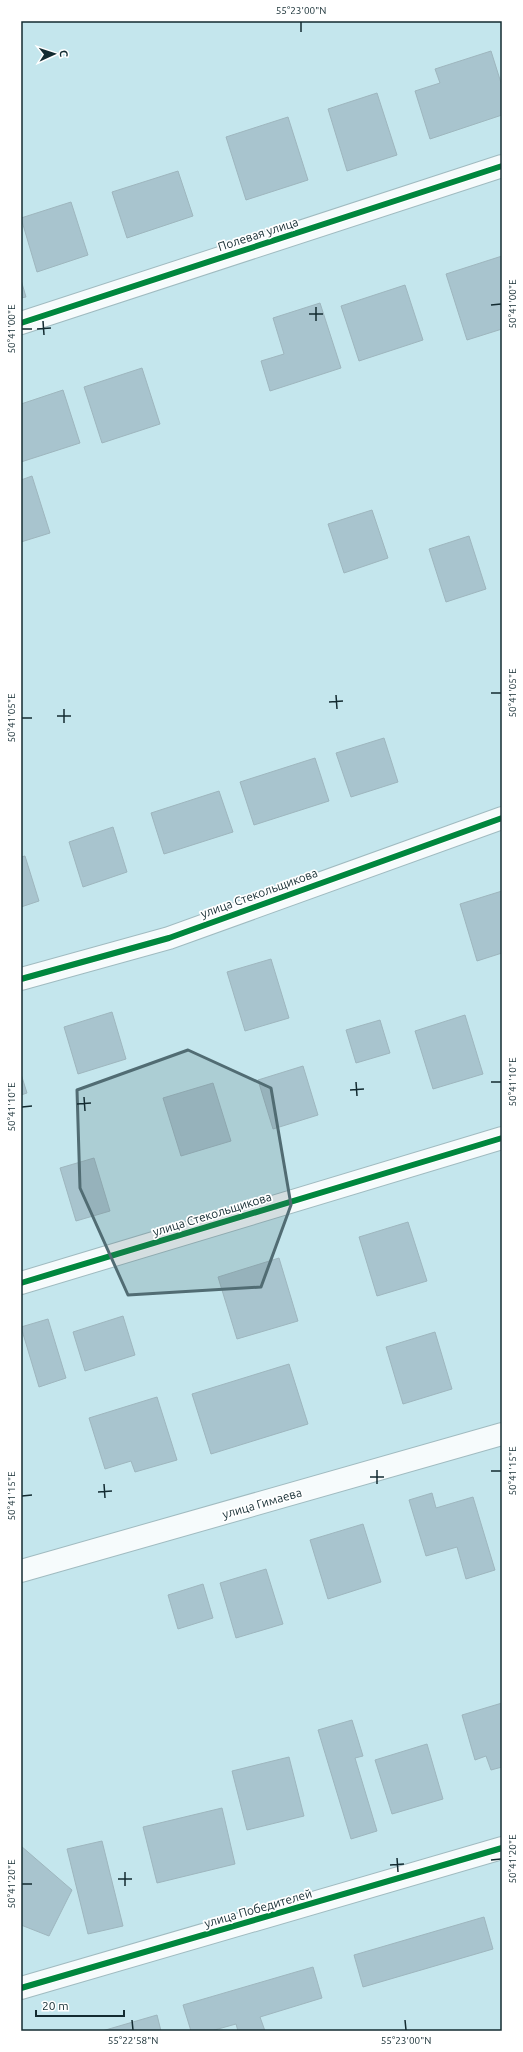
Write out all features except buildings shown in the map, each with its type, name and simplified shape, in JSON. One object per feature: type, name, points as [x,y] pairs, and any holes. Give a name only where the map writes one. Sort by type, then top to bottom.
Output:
[{"type":"street","name":"Полевая улица","points":[[21,323],[502,166]]},
{"type":"street","name":"улица Стекольщикова","points":[[21,978],[169,938],[502,818]]},
{"type":"street","name":"улица Стекольщикова","points":[[21,1283],[502,1138]]},
{"type":"street","name":"улица Гимаева","points":[[21,1571],[502,1434]]},
{"type":"street","name":"улица Победителей","points":[[21,1988],[502,1848]]},
{"type":"highlighted area","points":[[188,1050],[271,1088],[291,1205],[261,1287],[128,1295],[80,1188],[77,1090]]},
{"type":"cycle path","points":[[21,323],[502,166]]},
{"type":"cycle path","points":[[21,979],[169,938],[502,818]]},
{"type":"cycle path","points":[[21,1283],[502,1138]]},
{"type":"cycle path","points":[[21,1988],[502,1848]]}]
